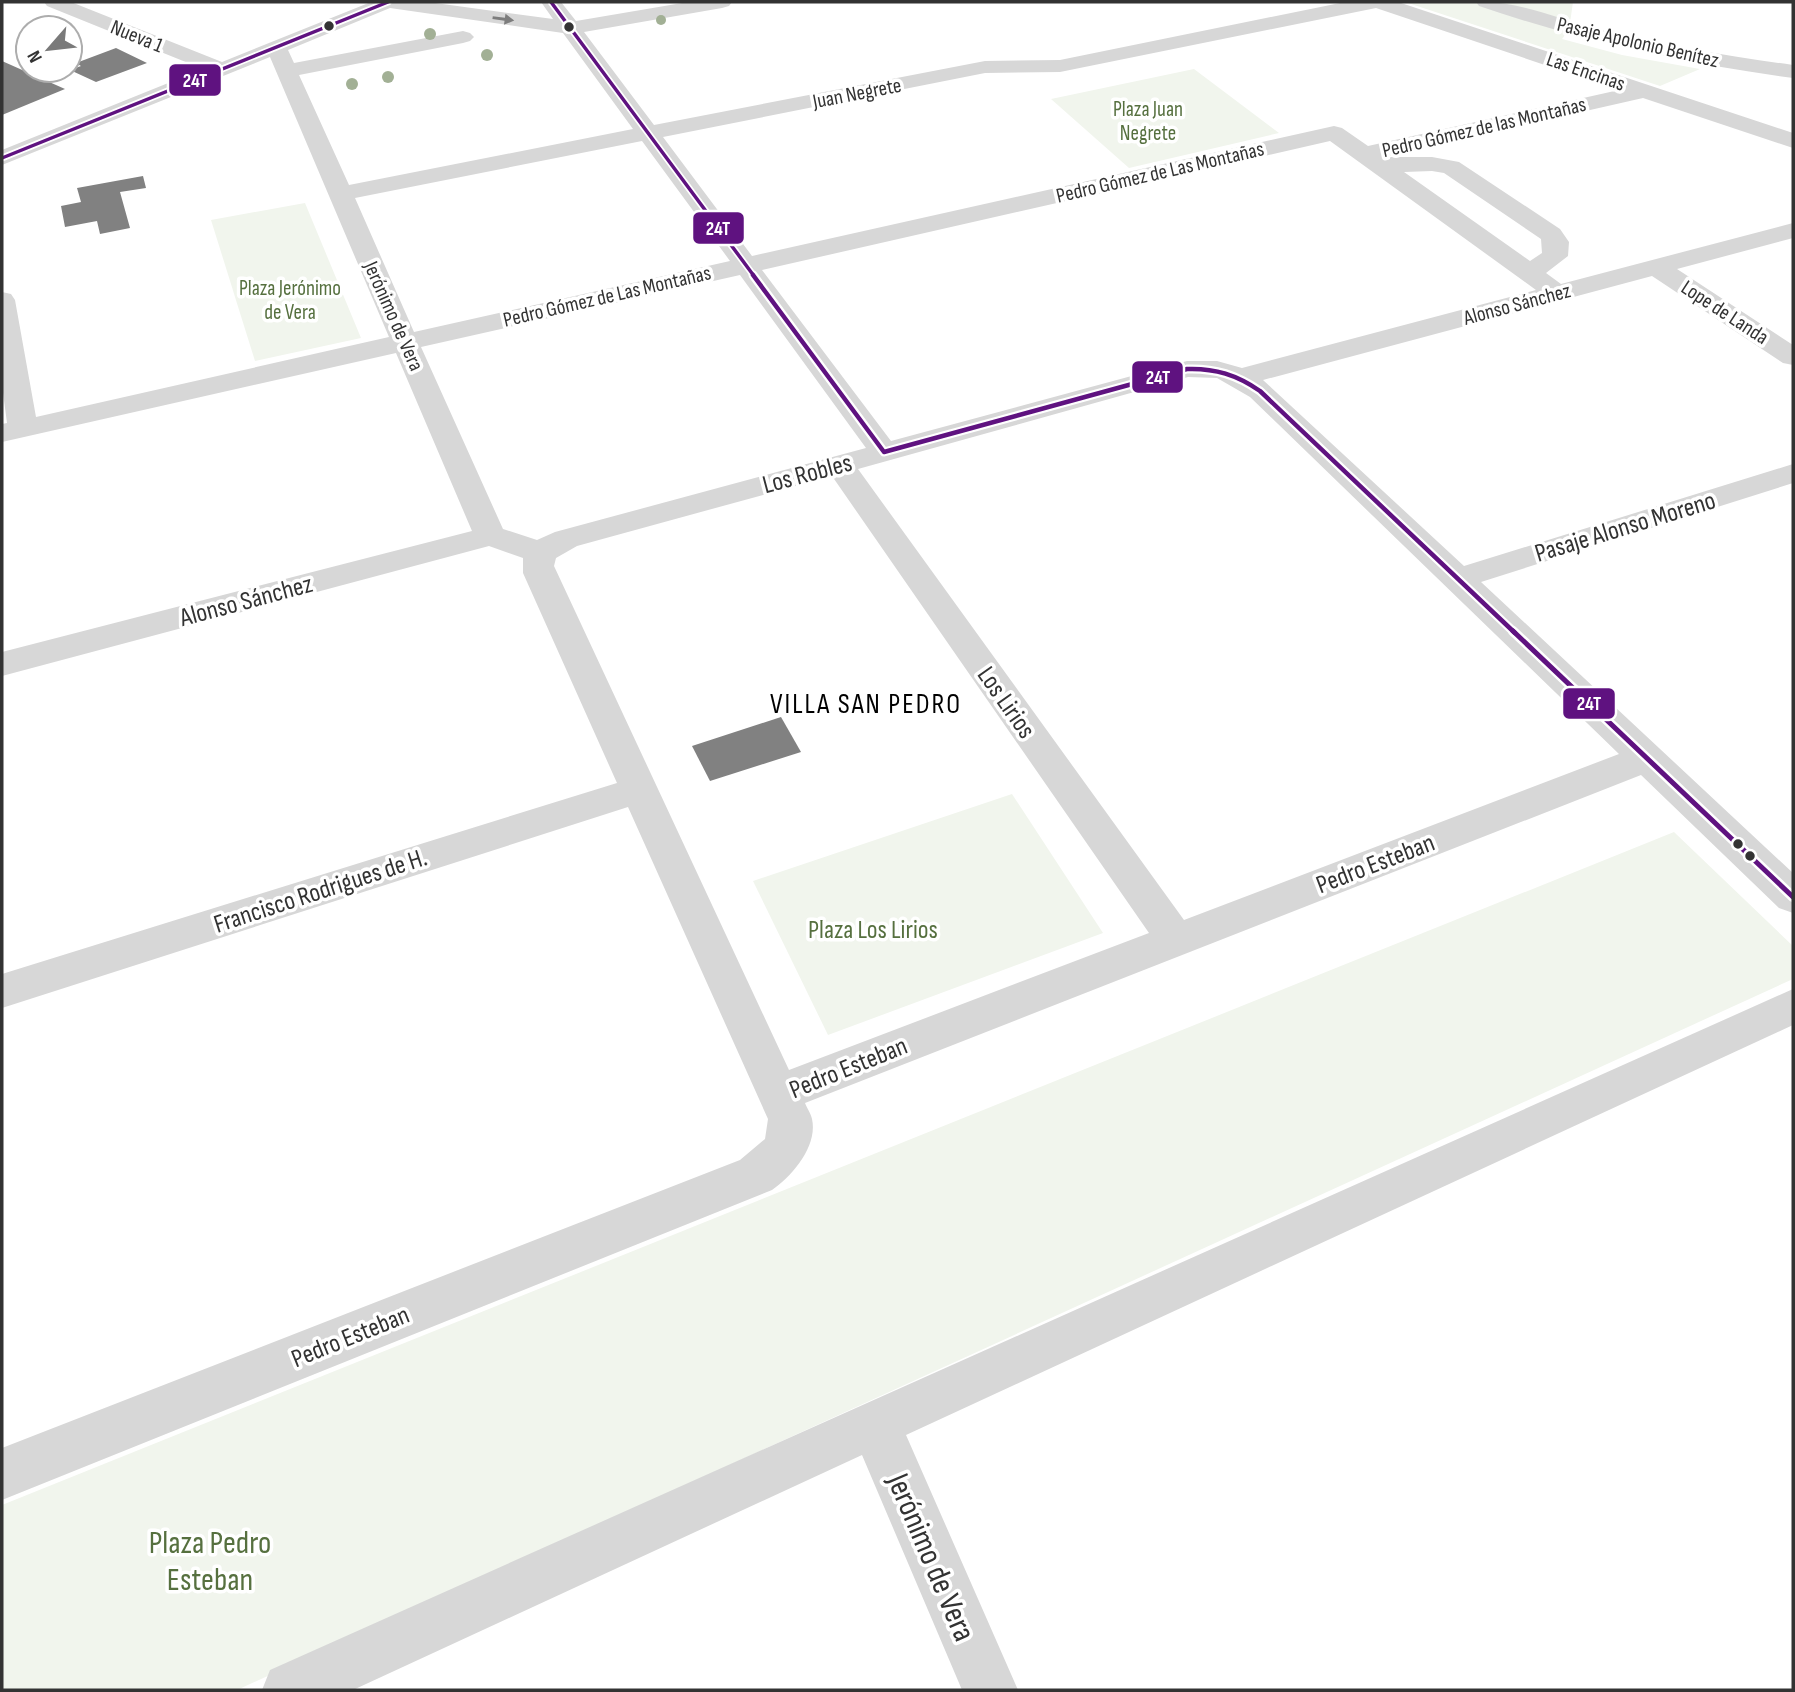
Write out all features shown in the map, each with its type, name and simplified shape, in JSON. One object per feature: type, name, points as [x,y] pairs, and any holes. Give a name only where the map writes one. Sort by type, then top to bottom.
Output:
[{"type":"street","name":"Nueva 1","points":[[54,2],[221,69]]},
{"type":"street","points":[[2,158],[387,2],[571,28],[722,2]]},
{"type":"street","points":[[551,2],[884,452]]},
{"type":"street","name":"Las Encinas","points":[[1377,2],[1793,141]]},
{"type":"street","name":"Juan Negrete","points":[[340,194],[985,67],[1060,65],[1377,2]]},
{"type":"street","name":"Pasaje Apolonio Benítez","points":[[1486,2],[1613,40],[1707,60],[1793,72]]},
{"type":"street","points":[[287,71],[463,37]]},
{"type":"street","name":"Jerónimo de Vera","points":[[276,47],[490,536]]},
{"type":"street","name":"Pedro Gómez de las Montañas","points":[[1372,160],[1645,91]]},
{"type":"street","name":"Pedro Gómez de Las Montañas","points":[[12,430],[1334,133],[1372,160]]},
{"type":"street","points":[[1372,160],[1451,167],[1551,234],[1558,249],[1551,261],[1528,272]]},
{"type":"street","points":[[1372,160],[1557,293]]},
{"type":"street","name":"Alonso Sánchez","points":[[1241,377],[1793,230]]},
{"type":"street","name":"Lope de Landa","points":[[1656,267],[1793,357]]},
{"type":"street","points":[[2,300],[12,430]]},
{"type":"street","name":"Los Robles","points":[[542,553],[556,542],[566,539],[839,464],[1187,369],[1218,368],[1241,377],[1259,391],[1646,758],[1784,876]]},
{"type":"street","name":"Los Lirios","points":[[839,464],[1176,940]]},
{"type":"street","name":"Pasaje Alonso Moreno","points":[[1456,579],[1793,473]]},
{"type":"street","points":[[490,536],[542,553],[537,566],[539,573],[778,1094]]},
{"type":"street","name":"Alonso Sánchez","points":[[2,664],[490,536]]},
{"type":"street","name":"Pedro Esteban","points":[[2,1474],[756,1175],[771,1166],[782,1154],[789,1137],[790,1119],[778,1094],[1646,758]]},
{"type":"street","name":"Francisco Rodrigues de H.","points":[[2,991],[638,790]]},
{"type":"street","points":[[290,1690],[1793,1006]]},
{"type":"street","name":"Jerónimo de Vera","points":[[875,1424],[990,1690]]},
{"type":"green space","points":[[1405,2],[1573,2],[1569,30],[1562,39],[1622,55],[1700,69],[1660,86]]},
{"type":"green space","name":"Plaza Juan Negrete","points":[[1194,69],[1279,133],[1129,168],[1051,99]]},
{"type":"green space","name":"Plaza Jerónimo de Vera","points":[[305,203],[361,338],[255,361],[211,220]]},
{"type":"green space","name":"Plaza Los Lirios","points":[[1012,794],[1103,933],[828,1035],[753,881]]},
{"type":"green space","name":"Plaza Pedro Esteban","points":[[1674,832],[1793,946],[1793,979],[237,1690],[2,1690],[2,1505]]},
{"type":"building","points":[[116,48],[147,63],[96,82],[84,76],[84,60]]},
{"type":"building","points":[[2,61],[14,66],[14,84],[54,84],[65,89],[2,115]]},
{"type":"building","points":[[143,176],[146,188],[120,192],[130,228],[100,234],[97,221],[65,227],[61,206],[81,202],[77,188]]},
{"type":"building","points":[[781,717],[801,752],[710,781],[692,746]]},
{"type":"transit line","name":"24T","points":[[2,158],[388,2]]},
{"type":"transit line","name":"24T","points":[[551,2],[884,452],[1187,369],[1207,369],[1243,380],[1260,391],[1793,897]]},
{"type":"district","name":"VILLA SAN PEDRO","points":[[866,703]]}]
